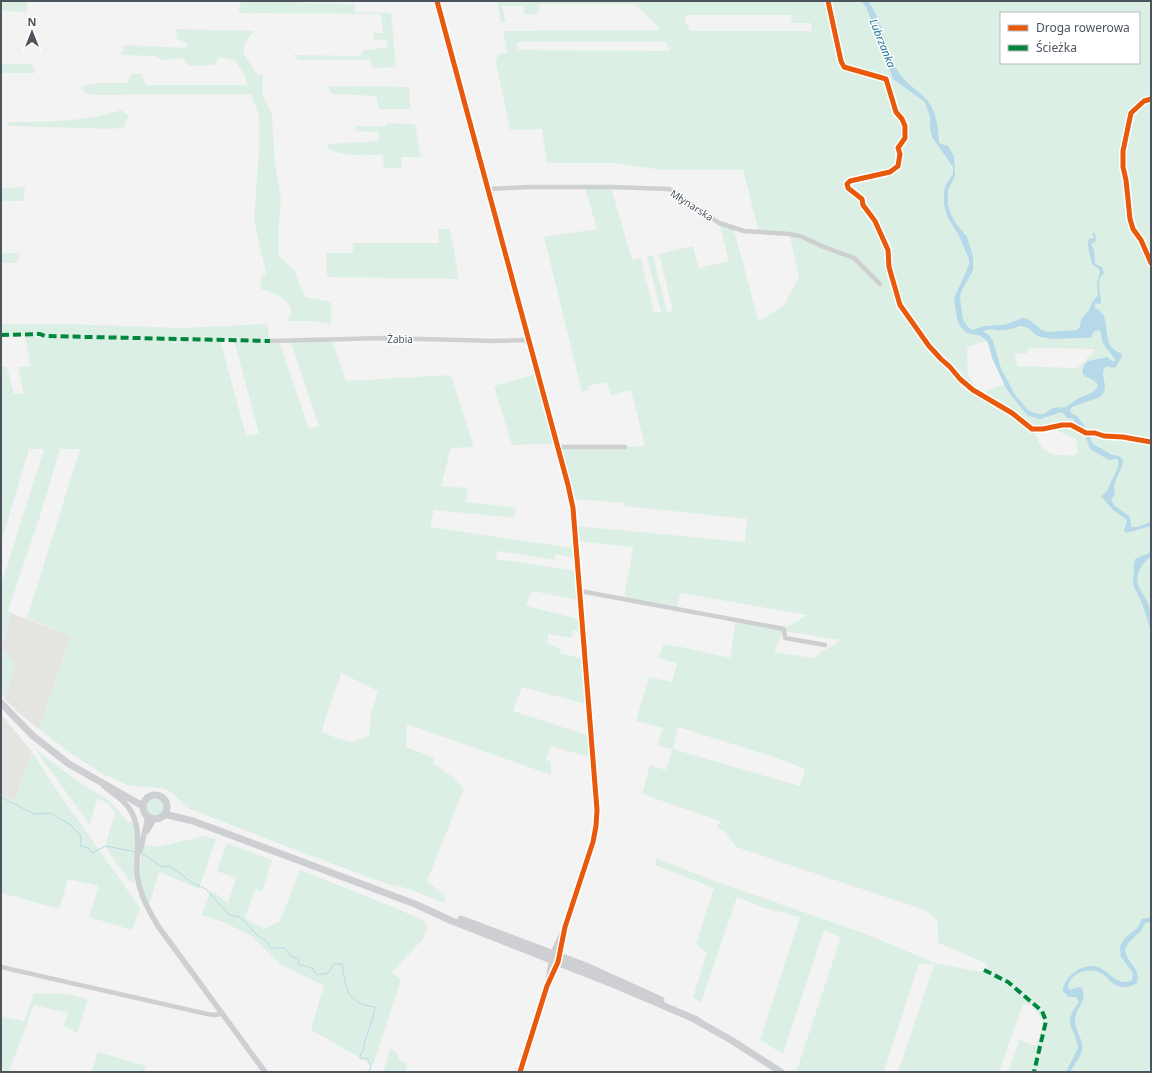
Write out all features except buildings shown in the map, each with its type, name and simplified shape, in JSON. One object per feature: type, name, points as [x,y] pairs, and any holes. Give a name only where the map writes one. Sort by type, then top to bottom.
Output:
[{"type":"main road","points":[[1,703],[22,725],[69,764],[116,791],[144,803]]},
{"type":"main road","points":[[152,795],[159,796],[165,800],[166,811],[159,818],[150,817],[144,812],[144,803],[152,795]]},
{"type":"main road","points":[[166,811],[646,992],[731,1040],[781,1072]]},
{"type":"street","points":[[437,1],[530,340],[573,508],[597,810],[593,842],[520,1072]]},
{"type":"street","name":"Młynarska","points":[[488,190],[530,187],[611,187],[669,190],[673,191],[704,214],[718,222],[744,231],[800,236],[854,258],[880,284]]},
{"type":"street","name":"Żabia","points":[[270,341],[385,338],[494,341],[530,340]]},
{"type":"street","points":[[558,447],[625,446]]},
{"type":"street","points":[[580,591],[784,629],[784,638],[825,645]]},
{"type":"street","points":[[100,782],[124,802],[131,810],[137,828],[138,879],[146,907],[222,1014],[266,1072]]},
{"type":"street","points":[[138,853],[150,817]]},
{"type":"street","points":[[1,967],[207,1014],[222,1014]]},
{"type":"shaded area","points":[[11,613],[71,636],[39,729],[21,715],[4,698],[16,663],[1,649]]},
{"type":"shaded area","points":[[1,714],[32,752],[14,801],[1,795]]},
{"type":"green space","points":[[1,1],[27,1],[27,12],[1,11]]},
{"type":"green space","points":[[241,1],[301,1],[301,3],[355,4],[355,12],[391,13],[396,67],[372,68],[371,60],[299,60],[292,55],[361,56],[362,51],[387,47],[387,40],[374,40],[373,33],[383,33],[381,14],[238,13]]},
{"type":"green space","points":[[497,1],[857,1],[858,4],[860,1],[1151,1],[1151,1072],[1008,1072],[1019,1040],[1036,1046],[1044,1022],[1031,1005],[1023,1004],[999,1072],[898,1072],[934,965],[919,963],[884,1072],[796,1072],[841,937],[824,930],[783,1054],[760,1040],[800,917],[764,908],[737,897],[701,1003],[693,997],[707,953],[696,944],[714,888],[655,865],[656,858],[712,880],[866,934],[935,963],[986,973],[988,964],[938,943],[938,921],[925,910],[736,847],[723,830],[717,828],[720,821],[642,794],[650,765],[666,770],[672,749],[657,745],[663,728],[636,721],[649,677],[672,682],[677,663],[658,658],[664,644],[730,658],[736,620],[784,629],[807,615],[680,593],[677,608],[624,599],[633,547],[578,541],[577,526],[745,542],[747,519],[624,506],[625,503],[574,499],[561,449],[645,446],[631,390],[611,395],[607,382],[588,386],[588,390],[582,392],[544,237],[597,229],[585,187],[611,187],[632,260],[641,258],[654,313],[661,312],[647,257],[653,255],[667,312],[673,311],[659,254],[693,246],[699,268],[729,261],[719,223],[733,227],[759,322],[784,305],[799,277],[789,234],[759,232],[743,170],[662,170],[616,163],[547,163],[542,129],[510,130],[496,63],[498,54],[508,53],[503,31],[661,30],[635,4],[540,4],[539,14],[523,14],[525,6],[502,6],[506,22],[501,22]],"holes":[[[686,15],[791,15],[792,23],[811,23],[812,31],[690,31],[685,21]],[[517,42],[666,42],[670,51],[518,50]],[[986,341],[1005,384],[980,393],[968,376],[967,347]],[[1030,348],[1095,349],[1077,368],[1017,366],[1015,353],[1026,354]],[[1034,428],[1056,430],[1076,439],[1078,451],[1075,455],[1053,454],[1047,452],[1036,437]],[[784,631],[840,640],[813,658],[774,652]],[[678,727],[774,757],[805,769],[800,786],[673,749]]]},
{"type":"green space","points":[[176,29],[254,31],[245,43],[243,53],[258,75],[263,75],[262,94],[272,114],[275,164],[281,198],[278,237],[279,256],[295,271],[300,287],[306,297],[331,302],[331,324],[315,321],[287,321],[291,309],[289,304],[279,296],[261,289],[261,277],[266,273],[254,220],[259,151],[259,116],[251,94],[99,95],[85,93],[81,86],[99,83],[127,83],[132,74],[142,74],[146,85],[247,85],[244,74],[235,61],[219,57],[214,65],[189,66],[182,58],[162,60],[155,56],[121,55],[124,45],[186,48],[188,44],[177,39]]},
{"type":"green space","points":[[1,64],[32,64],[35,73],[1,73]]},
{"type":"green space","points":[[328,86],[409,87],[410,109],[379,109],[376,96],[332,94]]},
{"type":"green space","points":[[121,110],[129,116],[125,127],[113,129],[10,126],[7,122],[80,119],[95,117]]},
{"type":"green space","points":[[387,123],[415,124],[421,157],[401,157],[402,168],[384,168],[382,155],[348,154],[334,152],[328,149],[328,144],[378,141],[379,132],[356,131],[356,126],[386,126]]},
{"type":"green space","points":[[25,187],[23,201],[1,201],[1,188]]},
{"type":"green space","points":[[438,229],[450,229],[459,279],[327,277],[326,253],[353,253],[353,243],[439,243]]},
{"type":"green space","points":[[1,253],[20,253],[16,263],[1,263]]},
{"type":"green space","points":[[1,324],[65,324],[182,328],[267,324],[270,341],[279,341],[309,429],[319,426],[290,340],[332,340],[346,381],[451,375],[474,447],[451,448],[441,486],[468,488],[465,502],[516,508],[514,518],[434,510],[430,527],[574,548],[574,558],[555,554],[555,560],[497,551],[496,559],[576,571],[579,600],[532,591],[526,606],[579,619],[581,631],[573,630],[572,638],[548,634],[547,643],[561,649],[560,653],[584,659],[589,705],[522,687],[513,711],[590,736],[592,758],[551,746],[546,759],[551,762],[551,775],[407,724],[406,747],[435,758],[433,764],[450,775],[464,789],[427,881],[444,895],[445,903],[406,888],[387,884],[190,809],[169,791],[163,788],[129,786],[103,774],[73,755],[39,729],[71,636],[27,618],[80,449],[60,449],[41,513],[8,611],[11,613],[1,646],[1,610],[3,610],[1,609],[1,585],[44,449],[29,449],[1,543],[1,366],[7,367],[14,394],[24,394],[18,367],[31,366],[25,337],[42,336],[1,336]],"holes":[[[220,340],[234,340],[259,434],[246,435]],[[341,673],[378,691],[371,713],[369,736],[352,742],[339,739],[322,732]]]},
{"type":"green space","points":[[537,374],[554,444],[512,445],[494,386]]},
{"type":"green space","points":[[1,649],[16,663],[4,698],[1,694]]},
{"type":"green space","points":[[34,748],[76,780],[110,801],[128,822],[134,823],[136,846],[134,883],[129,881],[105,846],[115,813],[108,804],[97,798],[90,825]]},
{"type":"green space","points":[[32,752],[58,792],[140,908],[132,930],[89,917],[99,886],[68,879],[59,909],[1,893],[1,795],[14,801]]},
{"type":"green space","points":[[151,798],[159,798],[164,803],[162,814],[159,816],[151,816],[146,811],[146,803]]},
{"type":"green space","points":[[204,836],[216,839],[199,889],[159,872],[149,906],[143,891],[140,876],[144,845],[157,847]]},
{"type":"green space","points":[[227,843],[272,860],[262,892],[255,889],[245,918],[264,929],[280,921],[300,870],[423,920],[427,926],[423,939],[392,972],[401,980],[373,1065],[311,1030],[324,985],[279,963],[252,936],[223,922],[202,915],[210,891],[228,903],[236,878],[217,871]]},
{"type":"green space","points":[[34,993],[68,994],[88,999],[77,1033],[64,1026],[68,1013],[34,1005],[9,1071],[13,1072],[1,1072],[1,1016],[24,1021]]},
{"type":"green space","points":[[390,1049],[396,1052],[399,1059],[407,1064],[405,1072],[383,1072]]},
{"type":"green space","points":[[98,1052],[146,1066],[144,1072],[91,1072]]},
{"type":"water","name":"Lubrzanka","points":[[861,1],[868,1],[873,8],[898,72],[928,102],[936,118],[939,143],[948,146],[954,156],[955,176],[948,190],[948,204],[955,222],[967,237],[973,256],[973,270],[961,292],[960,298],[963,320],[967,326],[972,330],[984,326],[1004,325],[1023,318],[1028,319],[1047,332],[1077,330],[1080,327],[1081,319],[1089,310],[1098,295],[1097,284],[1100,272],[1098,268],[1092,264],[1088,245],[1089,239],[1094,238],[1092,233],[1095,233],[1096,241],[1091,244],[1094,250],[1095,264],[1102,267],[1104,273],[1099,282],[1101,304],[1095,303],[1095,308],[1104,316],[1109,343],[1116,351],[1121,353],[1122,356],[1116,367],[1111,368],[1108,366],[1104,368],[1103,376],[1105,390],[1100,397],[1072,407],[1070,411],[1082,422],[1093,444],[1112,455],[1122,458],[1123,464],[1115,482],[1115,495],[1111,499],[1114,505],[1130,517],[1131,527],[1137,527],[1151,522],[1151,527],[1126,533],[1124,530],[1127,521],[1126,519],[1113,510],[1101,496],[1107,491],[1118,467],[1118,460],[1109,460],[1090,449],[1085,435],[1073,419],[1067,418],[1062,412],[1040,419],[1027,415],[1007,390],[992,358],[988,342],[981,336],[967,333],[960,326],[957,319],[954,298],[969,265],[969,259],[959,236],[947,216],[944,205],[944,191],[946,184],[953,174],[953,167],[932,137],[930,117],[925,102],[893,79],[866,7]],"holes":[[[1024,326],[1038,336],[1053,339],[1091,338],[1094,332],[1099,330],[1101,332],[1101,337],[1104,344],[1115,360],[1114,362],[1107,357],[1089,361],[1085,364],[1082,371],[1084,376],[1093,380],[1098,387],[1093,392],[1077,399],[1066,407],[1053,408],[1044,414],[1034,413],[1028,410],[1015,395],[1002,372],[993,341],[989,335],[983,332],[988,330],[1005,330]]]},
{"type":"water","points":[[1151,552],[1151,557],[1145,562],[1138,574],[1138,583],[1150,609],[1151,631],[1142,603],[1133,585],[1135,559]]},
{"type":"water","points":[[1151,917],[1151,922],[1145,923],[1141,931],[1129,942],[1125,950],[1128,959],[1137,973],[1137,983],[1130,987],[1118,986],[1111,982],[1102,973],[1096,971],[1081,972],[1070,981],[1068,986],[1069,990],[1080,987],[1082,988],[1083,993],[1083,998],[1075,1020],[1076,1028],[1081,1039],[1082,1050],[1077,1062],[1070,1072],[1066,1072],[1078,1048],[1070,1021],[1071,1016],[1079,1002],[1076,997],[1068,997],[1063,991],[1066,981],[1075,971],[1091,966],[1104,970],[1119,981],[1125,982],[1132,980],[1133,973],[1121,957],[1120,946],[1124,939],[1137,928],[1142,919]]},
{"type":"waterway","points":[[1,797],[34,814],[50,813],[71,825],[80,834],[80,846],[89,848],[92,853],[106,846],[136,852]]},
{"type":"waterway","points":[[141,854],[162,867],[170,866],[191,882],[206,889],[229,915],[240,917],[257,935],[267,942],[271,948],[284,948],[291,956],[299,959],[298,964],[314,969],[314,972],[317,975],[328,973],[334,964],[342,964],[349,993],[358,1002],[375,1007],[373,1018],[364,1044],[364,1050],[361,1053],[360,1058],[367,1058],[371,1066],[370,1070],[365,1072]]},
{"type":"marked path","points":[[1,335],[40,334],[45,336],[270,341]]},
{"type":"marked path","points":[[984,970],[1008,982],[1042,1011],[1046,1021],[1034,1072]]},
{"type":"cycle path","points":[[437,1],[573,508],[597,810],[593,842],[565,927],[558,962],[547,986],[520,1072]]},
{"type":"cycle path","points":[[828,1],[841,61],[844,67],[886,79],[896,112],[902,119],[905,126],[905,138],[898,148],[900,154],[898,166],[890,172],[850,181],[847,184],[848,188],[862,199],[863,205],[875,221],[888,250],[889,267],[900,305],[929,346],[960,379],[973,390],[1012,413],[1032,429],[1071,425],[1086,433],[1095,433],[1104,436],[1123,437],[1151,442]]},
{"type":"cycle path","points":[[1151,99],[1144,101],[1131,113],[1123,151],[1123,167],[1126,180],[1130,219],[1133,229],[1141,240],[1151,263]]}]
